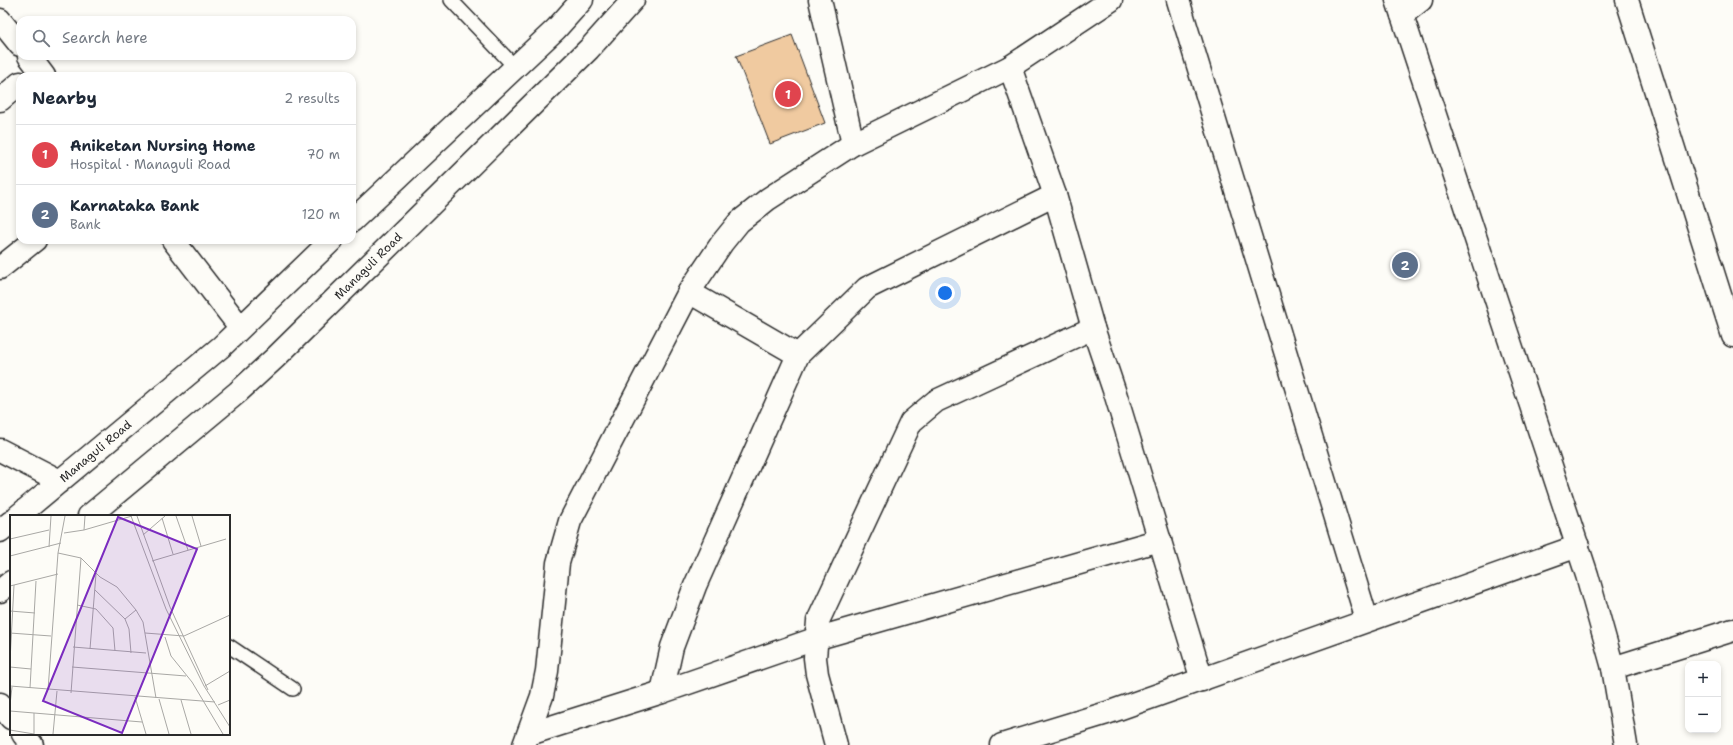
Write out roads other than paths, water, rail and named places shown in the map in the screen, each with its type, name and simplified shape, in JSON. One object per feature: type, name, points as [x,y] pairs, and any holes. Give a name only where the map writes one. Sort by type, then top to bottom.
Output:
[{"type":"street","points":[[356,217],[556,28],[582,0]]},
{"type":"street","name":"Managuli Road","points":[[90,515],[238,392],[275,358],[589,49],[633,0]]},
{"type":"street","points":[[820,0],[853,144]]},
{"type":"street","points":[[527,739],[542,696],[547,672],[558,563],[570,521],[689,292],[722,243],[739,222],[768,199],[853,144],[1010,67],[1111,0]]},
{"type":"street","points":[[1178,0],[1367,620]]},
{"type":"street","points":[[1421,0],[1400,7],[1578,546],[1613,668],[1622,744]]},
{"type":"street","points":[[1627,0],[1733,336]]},
{"type":"street","points":[[0,20],[16,40]]},
{"type":"street","points":[[1010,67],[1055,195],[1093,328],[1116,396],[1202,680]]},
{"type":"street","points":[[0,100],[16,86]]},
{"type":"street","points":[[662,692],[672,647],[695,586],[798,354],[867,288],[1055,195]]},
{"type":"street","points":[[0,268],[30,244]]},
{"type":"street","points":[[176,244],[240,327]]},
{"type":"street","name":"Managuli Road","points":[[19,515],[222,346],[328,244]]},
{"type":"street","points":[[689,292],[798,354]]},
{"type":"street","points":[[836,745],[817,674],[815,639],[818,621],[825,603],[911,422],[936,401],[1093,328]]},
{"type":"street","points":[[0,450],[60,481]]},
{"type":"street","points":[[0,531],[10,523]]},
{"type":"street","points":[[527,739],[815,639],[1160,540]]},
{"type":"street","points":[[1002,745],[1107,713],[1578,546]]},
{"type":"street","points":[[0,591],[10,583]]},
{"type":"street","points":[[1613,668],[1733,630]]},
{"type":"street","points":[[0,704],[10,717]]},
{"type":"street","points":[[24,735],[32,745]]},
{"type":"lane","points":[[451,0],[515,67]]},
{"type":"lane","points":[[230,647],[293,689]]},
{"type":"place","name":"Aniketan Nursing Home","points":[[788,94]]},
{"type":"place","name":"Karnataka Bank","points":[[1405,265]]}]
